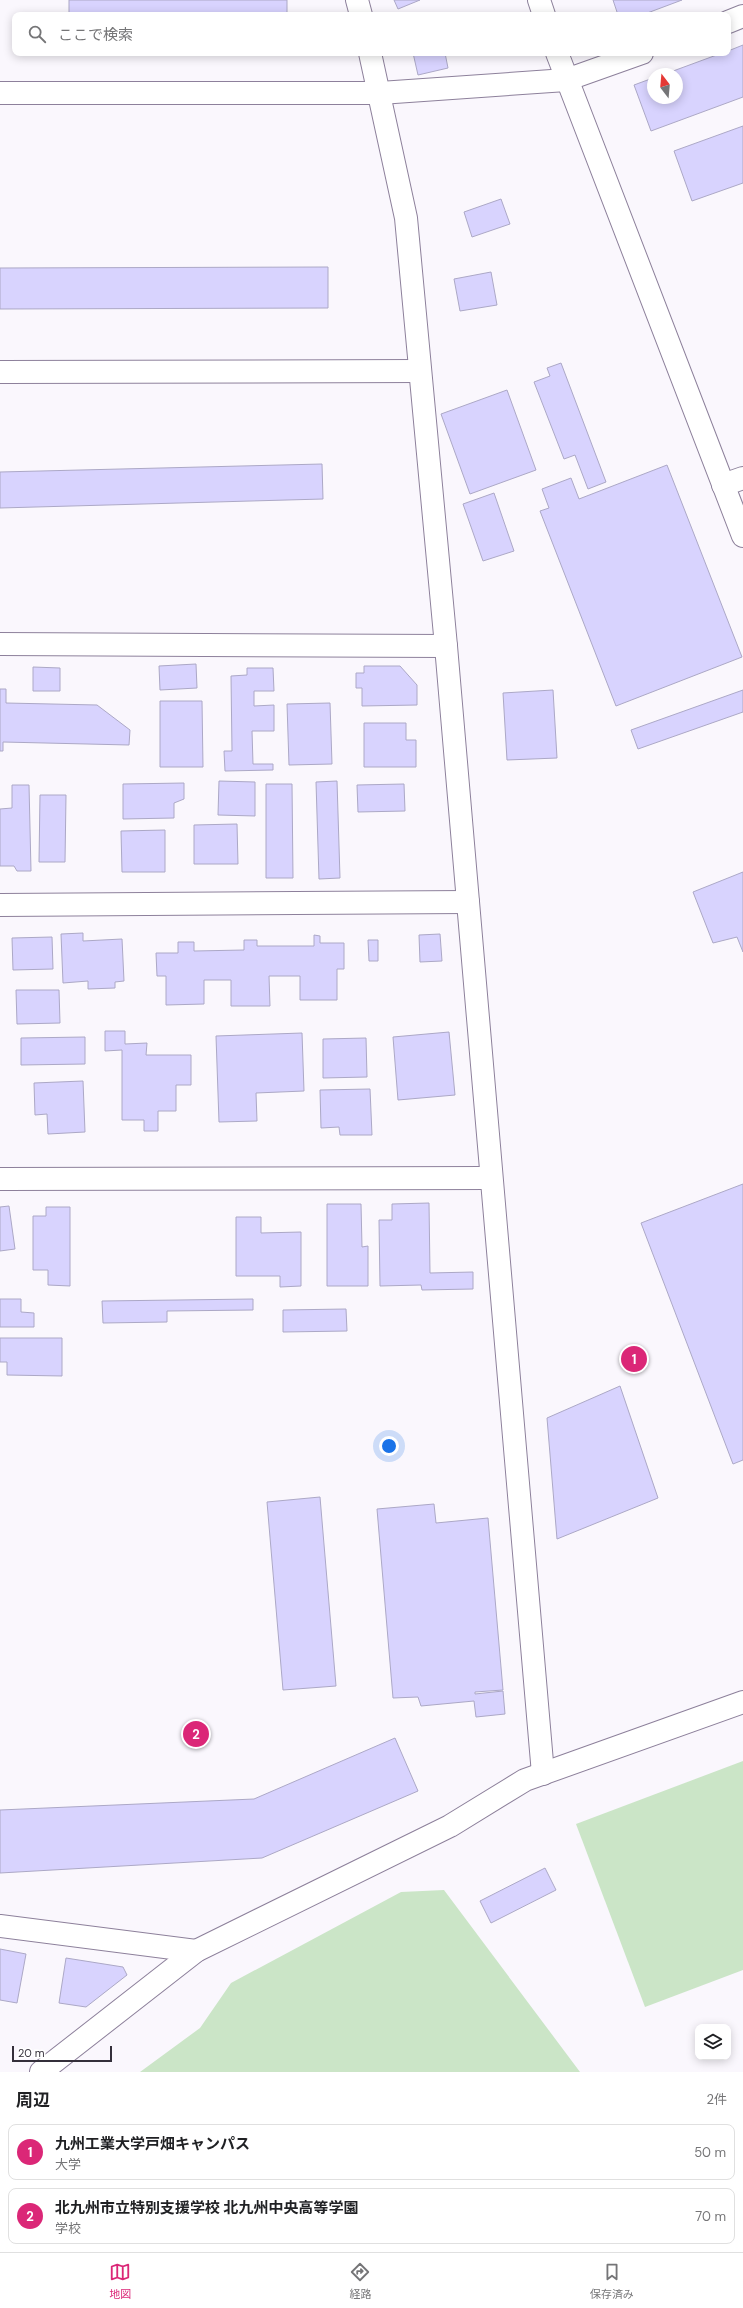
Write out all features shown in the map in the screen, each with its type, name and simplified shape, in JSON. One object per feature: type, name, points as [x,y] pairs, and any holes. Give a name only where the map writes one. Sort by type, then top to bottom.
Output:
[{"type":"street","points":[[357,0],[360,12]]},
{"type":"street","points":[[538,0],[543,12]]},
{"type":"street","points":[[731,21],[743,16]]},
{"type":"street","points":[[371,56],[406,218],[446,646],[490,1178],[543,1774]]},
{"type":"street","points":[[558,56],[743,536]]},
{"type":"street","points":[[0,93],[380,93],[566,80],[634,56]]},
{"type":"street","points":[[0,372],[420,371]]},
{"type":"street","points":[[723,486],[743,478]]},
{"type":"street","points":[[0,644],[446,646]]},
{"type":"street","points":[[0,905],[468,902]]},
{"type":"street","points":[[0,1179],[490,1178]]},
{"type":"street","points":[[41,2072],[196,1951],[450,1826],[524,1780],[743,1702]]},
{"type":"street","points":[[0,1926],[196,1951]]},
{"type":"green space","points":[[743,1761],[743,1970],[645,2007],[576,1824]]},
{"type":"green space","points":[[444,1890],[580,2072],[140,2072],[200,2028],[231,1983],[401,1892]]},
{"type":"building","points":[[69,0],[287,0],[287,12],[69,12]]},
{"type":"building","points":[[394,0],[420,0],[398,9]]},
{"type":"building","points":[[613,0],[682,0],[650,12],[617,12]]},
{"type":"building","points":[[743,45],[743,97],[651,131],[634,85],[647,80],[647,104],[683,104],[683,68],[681,68],[714,56],[731,56],[731,50]]},
{"type":"building","points":[[414,56],[446,56],[448,68],[418,75]]},
{"type":"building","points":[[743,126],[743,183],[692,201],[674,151]]},
{"type":"building","points":[[501,199],[510,224],[472,237],[464,212]]},
{"type":"building","points":[[328,267],[328,308],[0,309],[0,268]]},
{"type":"building","points":[[491,272],[497,305],[460,311],[454,279]]},
{"type":"building","points":[[561,363],[606,482],[588,489],[575,455],[564,459],[534,382],[550,376],[547,368]]},
{"type":"building","points":[[507,390],[536,470],[470,494],[441,414]]},
{"type":"building","points":[[322,464],[323,499],[0,508],[0,472]]},
{"type":"building","points":[[667,465],[742,657],[616,706],[540,511],[549,508],[542,489],[571,478],[579,499]]},
{"type":"building","points":[[494,493],[514,551],[483,561],[463,504]]},
{"type":"building","points":[[196,664],[197,688],[160,690],[159,666]]},
{"type":"building","points":[[364,666],[400,666],[417,685],[417,705],[362,706],[362,688],[356,688],[356,673],[364,673]]},
{"type":"building","points":[[33,667],[60,668],[60,691],[33,691]]},
{"type":"building","points":[[247,668],[273,668],[274,691],[254,691],[254,706],[274,705],[274,731],[252,731],[253,764],[273,764],[273,770],[225,771],[224,751],[232,751],[231,676],[247,675]]},
{"type":"building","points":[[0,689],[6,689],[6,703],[97,705],[130,730],[129,745],[3,742],[3,751],[0,751]]},
{"type":"building","points":[[553,690],[557,758],[507,760],[503,693]]},
{"type":"building","points":[[743,690],[743,712],[638,749],[631,730]]},
{"type":"building","points":[[160,701],[202,701],[203,767],[160,767]]},
{"type":"building","points":[[330,703],[332,764],[289,765],[287,704]]},
{"type":"building","points":[[364,723],[406,723],[406,740],[416,740],[416,767],[364,767]]},
{"type":"building","points":[[219,781],[255,782],[255,816],[218,815]]},
{"type":"building","points":[[337,781],[340,878],[319,879],[316,782]]},
{"type":"building","points":[[184,783],[184,799],[174,803],[174,818],[123,819],[123,784]]},
{"type":"building","points":[[266,784],[292,784],[293,878],[266,878]]},
{"type":"building","points":[[404,784],[405,811],[358,812],[357,785]]},
{"type":"building","points":[[12,785],[29,785],[31,871],[17,871],[14,866],[0,866],[0,809],[12,808]]},
{"type":"building","points":[[40,795],[66,795],[65,862],[39,862]]},
{"type":"building","points":[[237,824],[238,864],[194,864],[194,825]]},
{"type":"building","points":[[165,830],[165,872],[122,872],[121,831]]},
{"type":"building","points":[[743,872],[743,952],[737,937],[713,943],[693,892]]},
{"type":"building","points":[[83,933],[83,941],[122,939],[124,981],[115,982],[115,988],[88,989],[88,981],[63,983],[61,934]]},
{"type":"building","points":[[440,934],[442,961],[420,962],[419,935]]},
{"type":"building","points":[[314,935],[320,936],[320,943],[344,943],[344,969],[337,969],[337,1000],[300,1000],[300,976],[269,976],[270,1006],[231,1006],[231,980],[204,980],[204,1004],[166,1005],[166,976],[157,976],[156,953],[178,953],[178,942],[194,942],[194,951],[244,950],[244,940],[257,940],[257,946],[314,946]]},
{"type":"building","points":[[52,937],[53,969],[13,970],[12,938]]},
{"type":"building","points":[[368,940],[378,940],[378,961],[369,961]]},
{"type":"building","points":[[16,990],[59,990],[60,1023],[17,1024]]},
{"type":"building","points":[[105,1031],[125,1031],[125,1044],[147,1043],[146,1055],[191,1055],[191,1085],[176,1085],[176,1111],[158,1111],[158,1131],[144,1131],[144,1120],[122,1120],[122,1050],[105,1051]]},
{"type":"building","points":[[449,1032],[455,1095],[398,1100],[393,1037]]},
{"type":"building","points":[[302,1033],[304,1091],[256,1093],[257,1121],[219,1122],[216,1036]]},
{"type":"building","points":[[85,1037],[85,1064],[21,1065],[21,1038]]},
{"type":"building","points":[[366,1038],[367,1077],[323,1078],[323,1039]]},
{"type":"building","points":[[83,1081],[85,1132],[48,1134],[47,1114],[35,1115],[34,1083]]},
{"type":"building","points":[[370,1089],[372,1135],[340,1135],[339,1127],[321,1128],[320,1090]]},
{"type":"building","points":[[743,1184],[743,1460],[733,1464],[641,1223]]},
{"type":"building","points":[[429,1203],[430,1273],[473,1272],[473,1289],[422,1290],[421,1285],[380,1286],[379,1220],[392,1220],[392,1204]]},
{"type":"building","points":[[327,1204],[361,1204],[362,1247],[368,1246],[368,1286],[327,1286]]},
{"type":"building","points":[[9,1206],[15,1249],[0,1251],[0,1207]]},
{"type":"building","points":[[46,1207],[70,1207],[70,1286],[48,1285],[48,1270],[33,1270],[33,1216],[46,1216]]},
{"type":"building","points":[[236,1217],[261,1217],[261,1233],[301,1232],[301,1286],[280,1287],[280,1276],[236,1276]]},
{"type":"building","points":[[0,1299],[21,1299],[21,1312],[34,1313],[34,1327],[0,1327]]},
{"type":"building","points":[[253,1299],[253,1310],[167,1311],[167,1322],[103,1323],[102,1301]]},
{"type":"building","points":[[346,1309],[347,1331],[283,1332],[283,1310]]},
{"type":"building","points":[[0,1338],[62,1338],[62,1376],[7,1375],[7,1362],[0,1362]]},
{"type":"building","points":[[620,1386],[658,1498],[557,1539],[547,1418]]},
{"type":"building","points":[[320,1497],[336,1686],[283,1690],[267,1502]]},
{"type":"building","points":[[434,1504],[436,1523],[488,1518],[503,1690],[475,1692],[475,1694],[503,1691],[505,1714],[476,1717],[474,1701],[421,1706],[418,1697],[393,1698],[377,1509]]},
{"type":"building","points":[[395,1738],[418,1791],[262,1858],[0,1873],[0,1810],[254,1799]]},
{"type":"building","points":[[545,1868],[556,1890],[491,1923],[480,1901]]},
{"type":"building","points":[[0,1949],[26,1954],[17,2003],[0,2000]]},
{"type":"building","points":[[66,1958],[123,1967],[127,1975],[86,2007],[59,2003]]},
{"type":"place","name":"九州工業大学戸畑キャンパス","points":[[634,1359]]},
{"type":"place","name":"北九州市立特別支援学校 北九州中央高等学園","points":[[196,1734]]}]
